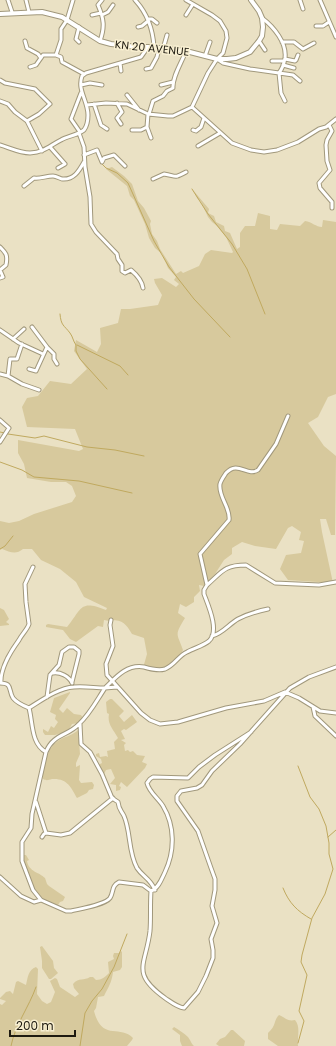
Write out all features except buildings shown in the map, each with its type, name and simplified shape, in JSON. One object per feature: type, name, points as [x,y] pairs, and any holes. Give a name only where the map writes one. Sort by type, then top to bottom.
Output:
[{"type":"main road","points":[[251,0],[262,18],[262,36],[259,41]]},
{"type":"main road","name":"KN 20 AVENUE","points":[[0,14],[12,12],[42,12],[56,15],[67,20],[100,41],[124,46],[148,46],[186,51],[217,59],[242,56],[250,52],[259,41]]},
{"type":"street","points":[[8,0],[12,12]]},
{"type":"street","points":[[26,0],[29,12]]},
{"type":"street","points":[[56,55],[61,40],[61,29],[67,20],[73,0]]},
{"type":"street","points":[[100,41],[104,27],[102,14],[98,6],[102,0]]},
{"type":"street","points":[[135,0],[148,20],[154,47]]},
{"type":"street","points":[[87,105],[117,103],[127,104],[148,114],[173,116],[192,107],[208,73],[223,53],[227,44],[226,31],[223,25],[212,15],[186,0]]},
{"type":"street","points":[[300,0],[303,9]]},
{"type":"street","points":[[320,0],[336,37]]},
{"type":"street","points":[[186,15],[193,4]]},
{"type":"street","points":[[92,15],[108,12],[113,5]]},
{"type":"street","points":[[262,18],[275,30],[282,42],[285,52],[285,60],[280,73],[281,93],[285,101]]},
{"type":"street","points":[[138,27],[152,19],[157,23]]},
{"type":"street","points":[[316,26],[323,26],[329,22]]},
{"type":"street","points":[[79,27],[76,39],[79,42]]},
{"type":"street","points":[[146,69],[151,68],[167,35]]},
{"type":"street","points":[[25,41],[28,48],[34,51],[41,58]]},
{"type":"street","points":[[259,41],[265,50]]},
{"type":"street","points":[[205,56],[210,42]]},
{"type":"street","points":[[282,42],[294,42],[302,50],[314,43]]},
{"type":"street","points":[[143,288],[141,281],[134,272],[131,270],[125,273],[122,272],[122,265],[117,254],[96,232],[91,224],[90,197],[84,162],[84,147],[79,132],[71,119],[81,93],[81,78],[84,74],[141,57],[148,46]]},
{"type":"street","points":[[151,138],[147,127],[148,114],[153,100],[163,96],[167,91],[173,88],[176,72],[182,63],[186,51]]},
{"type":"street","points":[[30,67],[36,65],[43,56],[56,55],[61,57],[62,62],[84,74]]},
{"type":"street","points":[[272,61],[296,60],[298,56]]},
{"type":"street","points":[[217,59],[223,63],[293,76],[300,81]]},
{"type":"street","points":[[120,63],[121,71]]},
{"type":"street","points":[[283,65],[294,68]]},
{"type":"street","points":[[0,80],[5,83],[36,89],[50,104],[40,114],[27,121]]},
{"type":"street","points":[[161,85],[173,82]]},
{"type":"street","points":[[81,84],[90,83],[102,85]]},
{"type":"street","points":[[0,145],[29,153],[42,151],[79,132],[86,127],[88,121],[87,105],[81,93]]},
{"type":"street","points":[[127,95],[140,111]]},
{"type":"street","points":[[0,101],[8,104],[15,112],[27,121],[42,151]]},
{"type":"street","points":[[117,103],[122,112],[117,118],[121,124]]},
{"type":"street","points":[[94,104],[101,125],[107,129]]},
{"type":"street","points":[[192,107],[232,143],[251,150],[264,152],[284,148],[329,125],[336,119]]},
{"type":"street","points":[[193,130],[196,131],[201,127],[204,118]]},
{"type":"street","points":[[329,125],[332,131],[327,140],[326,152],[330,170],[319,183],[320,188],[332,202],[332,208]]},
{"type":"street","points":[[132,130],[141,130],[147,127]]},
{"type":"street","points":[[198,146],[220,133]]},
{"type":"street","points":[[50,147],[65,164],[58,168]]},
{"type":"street","points":[[84,155],[97,150],[102,162],[104,158],[114,155],[125,166]]},
{"type":"street","points":[[24,186],[34,178],[40,179],[54,176],[63,179],[74,176],[77,174],[84,162]]},
{"type":"street","points":[[153,179],[164,174],[173,177],[186,172]]},
{"type":"street","points":[[0,247],[5,251],[7,256],[6,264],[0,270],[2,277],[0,278]]},
{"type":"street","points":[[32,327],[47,348],[54,354],[56,364]]},
{"type":"street","points":[[14,339],[24,329]]},
{"type":"street","points":[[0,330],[22,344],[43,354]]},
{"type":"street","points":[[8,376],[10,359],[17,359],[22,344]]},
{"type":"street","points":[[29,369],[36,371],[47,348]]},
{"type":"street","points":[[0,374],[39,390]]},
{"type":"street","points":[[207,586],[200,554],[228,522],[230,517],[220,490],[220,485],[223,478],[233,468],[251,472],[258,470],[276,444],[288,416]]},
{"type":"street","points":[[0,420],[9,428],[0,442]]},
{"type":"street","points":[[153,890],[141,884],[119,882],[114,886],[112,895],[108,901],[71,911],[66,911],[41,900],[36,894],[30,885],[23,866],[21,855],[22,842],[31,828],[32,814],[46,752],[54,739],[73,730],[80,724],[105,688],[120,673],[136,667],[155,670],[167,668],[174,664],[186,652],[209,641],[212,636],[213,622],[203,592],[222,570],[246,565],[275,583],[319,585],[336,582]]},
{"type":"street","points":[[33,567],[25,584],[29,624],[7,660],[1,683],[10,686],[14,699],[29,708],[34,735],[40,746],[46,752]]},
{"type":"street","points":[[212,636],[219,634],[239,619],[254,612],[268,610]]},
{"type":"street","points":[[111,620],[110,625],[114,646],[106,666],[107,675],[141,713],[150,720],[160,724],[178,722],[226,708],[264,701],[285,692],[299,698],[320,711],[336,713]]},
{"type":"street","points":[[47,697],[50,675],[59,665],[62,652],[69,647],[76,648],[79,654],[72,687]]},
{"type":"street","points":[[80,724],[81,744],[90,752],[113,798],[118,802],[119,809],[124,816],[131,850],[137,868],[152,882],[153,890],[150,932],[144,956],[143,970],[152,989],[174,1004],[184,1008],[198,992],[213,958],[212,939],[217,923],[212,906],[215,890],[211,868],[198,831],[177,802],[176,798],[181,791],[200,786],[212,771],[251,732],[285,692],[309,677],[336,667]]},
{"type":"street","points":[[53,673],[61,674],[69,678],[72,682]]},
{"type":"street","points":[[29,708],[47,697],[72,687],[117,687]]},
{"type":"street","points":[[313,707],[315,716],[336,736]]},
{"type":"street","points":[[153,890],[160,882],[171,856],[172,834],[168,816],[163,806],[149,788],[147,783],[148,781],[153,777],[188,778],[199,767],[215,755],[251,732]]},
{"type":"street","points":[[46,833],[61,835],[70,833],[113,798]]},
{"type":"street","points":[[36,800],[46,833]]},
{"type":"street","points":[[42,837],[46,833]]},
{"type":"street","points":[[0,877],[21,896],[34,902],[41,900]]},
{"type":"shaded area","points":[[112,167],[132,184],[138,201],[144,208],[151,221],[150,224],[152,234],[176,274],[181,271],[183,273],[199,266],[205,254],[211,250],[233,252],[226,237],[208,217],[193,190],[209,209],[208,213],[214,216],[216,222],[224,226],[225,231],[230,233],[237,249],[240,247],[240,233],[245,226],[255,226],[258,213],[270,216],[270,229],[277,230],[280,224],[300,226],[305,221],[322,227],[323,220],[336,222],[336,394],[328,397],[318,417],[308,423],[324,446],[336,456],[335,535],[331,535],[326,519],[320,519],[333,583],[288,580],[280,569],[286,555],[301,553],[304,541],[299,540],[301,532],[292,526],[288,528],[276,549],[255,546],[242,542],[232,548],[232,554],[224,560],[215,574],[204,586],[199,585],[200,591],[194,597],[194,602],[186,607],[180,604],[178,613],[185,618],[179,628],[178,637],[183,650],[173,663],[159,671],[143,668],[147,654],[144,638],[132,634],[126,625],[121,622],[111,620],[110,618],[109,621],[104,620],[103,627],[98,626],[76,642],[70,639],[63,630],[46,627],[48,624],[67,627],[79,611],[86,606],[91,605],[106,610],[107,608],[84,597],[76,582],[60,569],[41,560],[32,549],[23,549],[15,552],[2,549],[0,550],[0,521],[9,523],[19,521],[34,514],[72,502],[76,496],[72,486],[66,482],[51,482],[27,478],[24,464],[18,453],[18,440],[79,451],[83,449],[75,429],[27,427],[22,407],[27,398],[38,396],[50,381],[71,384],[87,369],[74,351],[76,340],[97,352],[101,344],[100,328],[118,323],[121,309],[158,305],[162,295],[154,279],[162,278],[176,287],[179,284],[174,280],[176,277],[168,268],[162,254],[155,248],[149,238],[145,224],[134,200],[130,196],[127,186],[106,169]]},
{"type":"shaded area","points":[[0,608],[4,610],[9,619],[6,622],[9,625],[0,626]]},
{"type":"shaded area","points":[[70,692],[59,709],[63,713],[67,708],[74,714],[81,715],[83,718],[78,723],[72,724],[68,731],[55,735],[45,735],[43,729],[48,732],[51,726],[54,728],[58,722],[55,719],[56,715],[50,712],[54,698]]},
{"type":"shaded area","points":[[112,699],[124,711],[119,716],[124,722],[132,715],[137,722],[126,730],[124,729],[121,731],[125,739],[121,740],[126,743],[124,745],[125,751],[133,751],[137,755],[145,756],[142,762],[147,764],[127,787],[121,782],[119,786],[121,787],[120,790],[116,791],[116,785],[110,784],[115,778],[111,769],[106,770],[104,774],[98,765],[102,763],[101,759],[96,756],[96,754],[99,753],[100,757],[108,757],[107,751],[115,749],[114,742],[118,738],[112,729],[109,714],[107,713],[106,702]]},
{"type":"shaded area","points":[[78,730],[80,754],[76,767],[80,765],[79,780],[81,783],[92,782],[94,785],[93,789],[77,798],[65,782],[57,779],[46,780],[43,779],[42,775],[48,754],[56,742]]},
{"type":"shaded area","points":[[22,855],[26,855],[29,860],[27,861],[28,865],[32,870],[43,876],[49,886],[65,897],[63,901],[58,905],[43,899],[29,879]]},
{"type":"shaded area","points":[[42,946],[53,961],[54,968],[58,973],[51,979],[49,979],[42,968],[40,947]]},
{"type":"shaded area","points":[[121,951],[122,967],[120,970],[113,972],[112,979],[104,996],[98,997],[94,1011],[97,1020],[106,1029],[123,1032],[133,1038],[127,1046],[0,1046],[0,1004],[2,1005],[6,1001],[0,998],[6,992],[10,991],[13,994],[16,982],[18,981],[26,985],[29,974],[33,968],[36,967],[38,969],[37,994],[42,1001],[47,1004],[51,1002],[55,992],[50,981],[55,978],[57,979],[60,987],[75,997],[79,994],[74,988],[73,984],[79,980],[90,977],[93,977],[96,980],[103,978],[109,973],[108,962],[114,959],[114,953],[119,953]]},
{"type":"shaded area","points":[[279,1015],[288,1020],[295,1020],[297,1023],[298,1046],[278,1046],[268,1039],[268,1033],[273,1028]]},
{"type":"shaded area","points":[[174,1027],[188,1037],[194,1046],[182,1046],[180,1035],[172,1029]]},
{"type":"shaded area","points":[[231,1030],[233,1030],[245,1041],[244,1046],[219,1046],[216,1044]]},
{"type":"waterway","points":[[102,164],[106,168],[117,173],[128,183],[154,241],[169,267],[194,299],[230,337]]},
{"type":"waterway","points":[[192,189],[208,214],[232,244],[247,269],[265,314]]},
{"type":"waterway","points":[[60,314],[62,323],[71,334],[76,345],[76,351],[80,359],[107,389]]},
{"type":"waterway","points":[[77,345],[120,366],[128,375]]},
{"type":"waterway","points":[[0,432],[5,433]]},
{"type":"waterway","points":[[8,434],[35,438],[44,436],[87,447],[115,450],[144,456]]},
{"type":"waterway","points":[[0,462],[22,470],[34,477],[79,481],[132,493]]},
{"type":"waterway","points":[[0,549],[5,546],[13,536]]},
{"type":"waterway","points":[[298,766],[310,797],[319,809],[326,826],[329,854],[333,869],[325,894],[312,918],[302,955],[301,962],[307,975],[299,1011],[304,1021],[298,1043]]},
{"type":"waterway","points":[[328,837],[336,830]]},
{"type":"waterway","points":[[283,888],[294,906],[311,919]]},
{"type":"waterway","points":[[80,1046],[85,1013],[92,1001],[102,989],[114,967],[127,934]]},
{"type":"waterway","points":[[11,1046],[19,1023],[36,987]]}]
